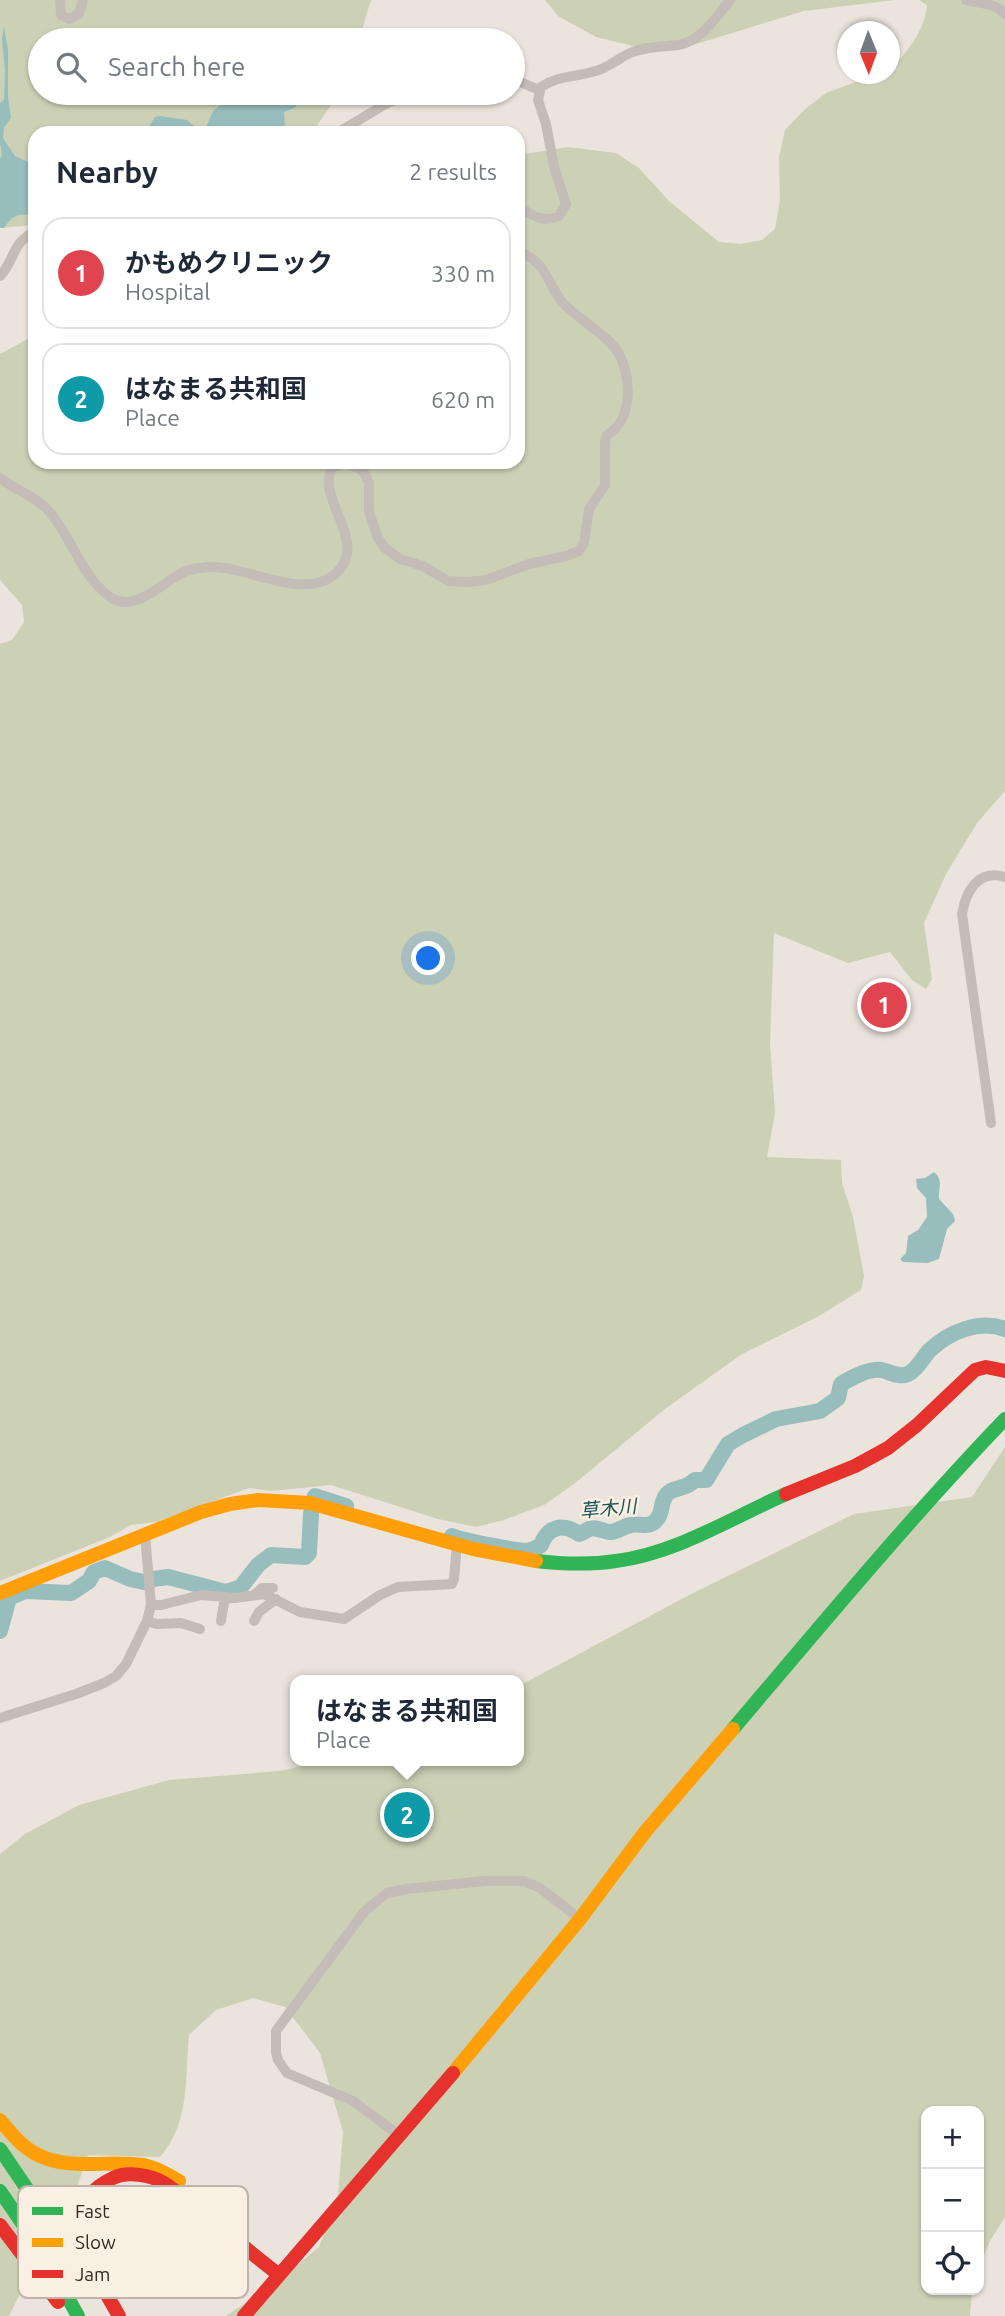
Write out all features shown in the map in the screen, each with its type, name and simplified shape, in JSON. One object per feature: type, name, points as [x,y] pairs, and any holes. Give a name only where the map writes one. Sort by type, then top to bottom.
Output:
[{"type":"main road","points":[[0,1593],[226,1503],[274,1499],[348,1512],[419,1534],[528,1561],[557,1565],[642,1556],[681,1544],[887,1449],[972,1372],[982,1367],[1005,1371]]},
{"type":"main road","points":[[963,1463],[1005,1408]]},
{"type":"main road","points":[[244,2316],[400,2136],[580,1919],[645,1832],[845,1597],[1005,1419]]},
{"type":"main road","points":[[0,2120],[18,2141],[38,2156],[64,2164],[94,2166],[132,2162],[158,2168],[185,2186]]},
{"type":"main road","points":[[0,2149],[26,2186]]},
{"type":"main road","points":[[97,2186],[118,2175],[136,2174],[168,2186]]},
{"type":"main road","points":[[0,2191],[18,2217]]},
{"type":"main road","points":[[0,2225],[18,2247]]},
{"type":"main road","points":[[248,2240],[278,2274]]},
{"type":"main road","points":[[248,2250],[278,2274]]},
{"type":"main road","points":[[55,2298],[68,2316]]},
{"type":"main road","points":[[68,2298],[78,2316]]},
{"type":"main road","points":[[104,2298],[117,2316]]},
{"type":"main road","points":[[108,2298],[117,2316]]},
{"type":"street","points":[[60,0],[61,15],[69,19],[79,14],[83,0]]},
{"type":"street","points":[[525,211],[544,220],[559,216],[566,204],[552,161],[546,124],[538,100],[540,90],[557,78],[608,67],[641,49],[691,41],[702,34],[730,0]]},
{"type":"street","points":[[966,0],[991,4],[1005,14]]},
{"type":"street","points":[[525,84],[540,90]]},
{"type":"street","points":[[349,126],[384,105]]},
{"type":"street","points":[[0,276],[17,246],[28,235]]},
{"type":"street","points":[[360,469],[369,484],[369,511],[372,521],[385,548],[400,559],[423,566],[448,581],[457,583],[486,580],[529,564],[575,554],[584,543],[589,509],[605,485],[605,441],[626,411],[629,399],[627,382],[616,349],[562,302],[537,262],[525,254]]},
{"type":"street","points":[[0,478],[41,503],[49,511],[81,564],[111,598],[119,601],[145,597],[183,572],[208,567],[292,584],[314,583],[329,578],[343,564],[346,544],[343,525],[329,489],[332,469]]},
{"type":"street","points":[[991,1123],[962,914],[967,894],[976,882],[983,877],[1005,877]]},
{"type":"street","points":[[0,1718],[76,1694],[116,1676],[126,1664],[147,1621],[151,1605],[145,1534]]},
{"type":"street","points":[[151,1605],[161,1605],[197,1595],[239,1598],[274,1593],[300,1612],[344,1619],[390,1589],[406,1585],[452,1584],[457,1543]]},
{"type":"street","points":[[254,1621],[274,1593]]},
{"type":"street","points":[[221,1621],[225,1597]]},
{"type":"street","points":[[147,1621],[157,1624],[181,1623],[200,1629]]},
{"type":"street","points":[[400,2136],[353,2101],[287,2073],[276,2053],[276,2031],[364,1912],[387,1893],[505,1880],[524,1881],[540,1888],[580,1919]]},
{"type":"green space","points":[[0,0],[371,0],[363,28],[28,28],[28,105],[331,105],[317,126],[28,126],[28,226],[0,228]]},
{"type":"green space","points":[[545,0],[895,0],[804,11],[693,45],[645,49],[596,37],[558,16]]},
{"type":"green space","points":[[919,0],[1005,0],[1005,791],[977,823],[946,874],[924,923],[932,979],[926,989],[912,980],[890,952],[848,963],[774,933],[770,1043],[775,1113],[767,1157],[841,1160],[842,1183],[853,1217],[864,1276],[861,1290],[819,1316],[742,1354],[665,1409],[574,1484],[544,1505],[504,1520],[476,1527],[438,1519],[331,1485],[271,1491],[249,1488],[156,1522],[131,1525],[110,1537],[0,1581],[0,644],[12,640],[24,622],[22,605],[0,580],[0,354],[28,339],[28,469],[525,469],[525,154],[568,147],[616,153],[639,168],[669,201],[719,242],[740,244],[762,240],[775,229],[780,200],[779,157],[785,130],[804,110],[826,93],[850,84],[900,84],[900,58],[919,32],[927,5]]},
{"type":"green space","points":[[1005,1447],[1005,2217],[984,2255],[984,2106],[921,2106],[921,2295],[972,2295],[970,2316],[226,2316],[274,2284],[319,2247],[338,2196],[343,2132],[320,2053],[285,2007],[253,1998],[216,2010],[189,2035],[181,2115],[170,2144],[160,2157],[88,2155],[77,2186],[18,2186],[18,2298],[9,2316],[0,2316],[0,1854],[25,1834],[79,1805],[169,1780],[279,1771],[302,1766],[524,1766],[524,1683],[691,1594],[854,1514],[972,1497]]},
{"type":"water","points":[[4,26],[8,50],[11,118],[4,128],[3,138],[15,156],[28,162],[28,215],[17,216],[4,228],[0,228],[0,103],[4,100],[5,70],[2,39]]},
{"type":"water","points":[[221,105],[297,105],[284,112],[284,126],[206,126],[213,111]]},
{"type":"water","points":[[159,116],[187,120],[194,126],[149,126],[155,117]]},
{"type":"water","points":[[934,1172],[940,1181],[939,1199],[953,1214],[955,1221],[947,1229],[939,1259],[928,1263],[903,1262],[900,1259],[906,1253],[908,1236],[918,1230],[927,1217],[926,1198],[917,1188],[916,1179],[925,1178]]},
{"type":"waterway","name":"草木川","points":[[452,1536],[492,1546],[531,1550],[541,1545],[548,1534],[557,1528],[567,1528],[579,1534],[592,1528],[611,1532],[631,1525],[651,1524],[659,1517],[667,1494],[695,1480],[706,1480],[728,1444],[743,1435],[776,1419],[820,1411],[838,1398],[841,1384],[855,1376],[876,1370],[898,1375],[908,1374],[930,1350],[955,1333],[985,1326],[1005,1329]]},
{"type":"waterway","name":"草木川","points":[[315,1496],[346,1506]]},
{"type":"waterway","name":"草木川","points":[[153,1579],[168,1577],[226,1592],[241,1587],[258,1565],[271,1555],[305,1557],[309,1553],[311,1513]]},
{"type":"waterway","name":"草木川","points":[[0,1631],[9,1598],[25,1591],[71,1593],[89,1581],[94,1572],[105,1568],[144,1582]]},
{"type":"traffic: fast","points":[[733,1729],[901,1533],[1005,1419]]},
{"type":"traffic: fast","points":[[536,1561],[586,1564],[639,1557],[682,1543],[786,1494]]},
{"type":"traffic: fast","points":[[0,2149],[25,2186]]},
{"type":"traffic: fast","points":[[0,2191],[18,2217]]},
{"type":"traffic: fast","points":[[68,2298],[78,2316]]},
{"type":"traffic: slow","points":[[0,1593],[201,1512],[258,1500],[310,1503],[473,1549],[536,1561]]},
{"type":"traffic: slow","points":[[453,2073],[580,1919],[645,1832],[733,1729]]},
{"type":"traffic: slow","points":[[0,2120],[25,2147],[49,2159],[76,2164],[144,2165],[179,2181]]},
{"type":"traffic: jam","points":[[786,1494],[855,1466],[888,1448],[917,1425],[975,1370],[986,1367],[1005,1371]]},
{"type":"traffic: jam","points":[[244,2316],[453,2073]]},
{"type":"traffic: jam","points":[[101,2186],[113,2178],[125,2175],[153,2178],[168,2186]]},
{"type":"traffic: jam","points":[[0,2225],[18,2249]]},
{"type":"traffic: jam","points":[[248,2250],[278,2274]]},
{"type":"traffic: jam","points":[[55,2298],[58,2302]]},
{"type":"traffic: jam","points":[[109,2298],[119,2316]]},
{"type":"place","name":"かもめクリニック","points":[[884,1005]]},
{"type":"place","name":"はなまる共和国","points":[[407,1815]]}]
